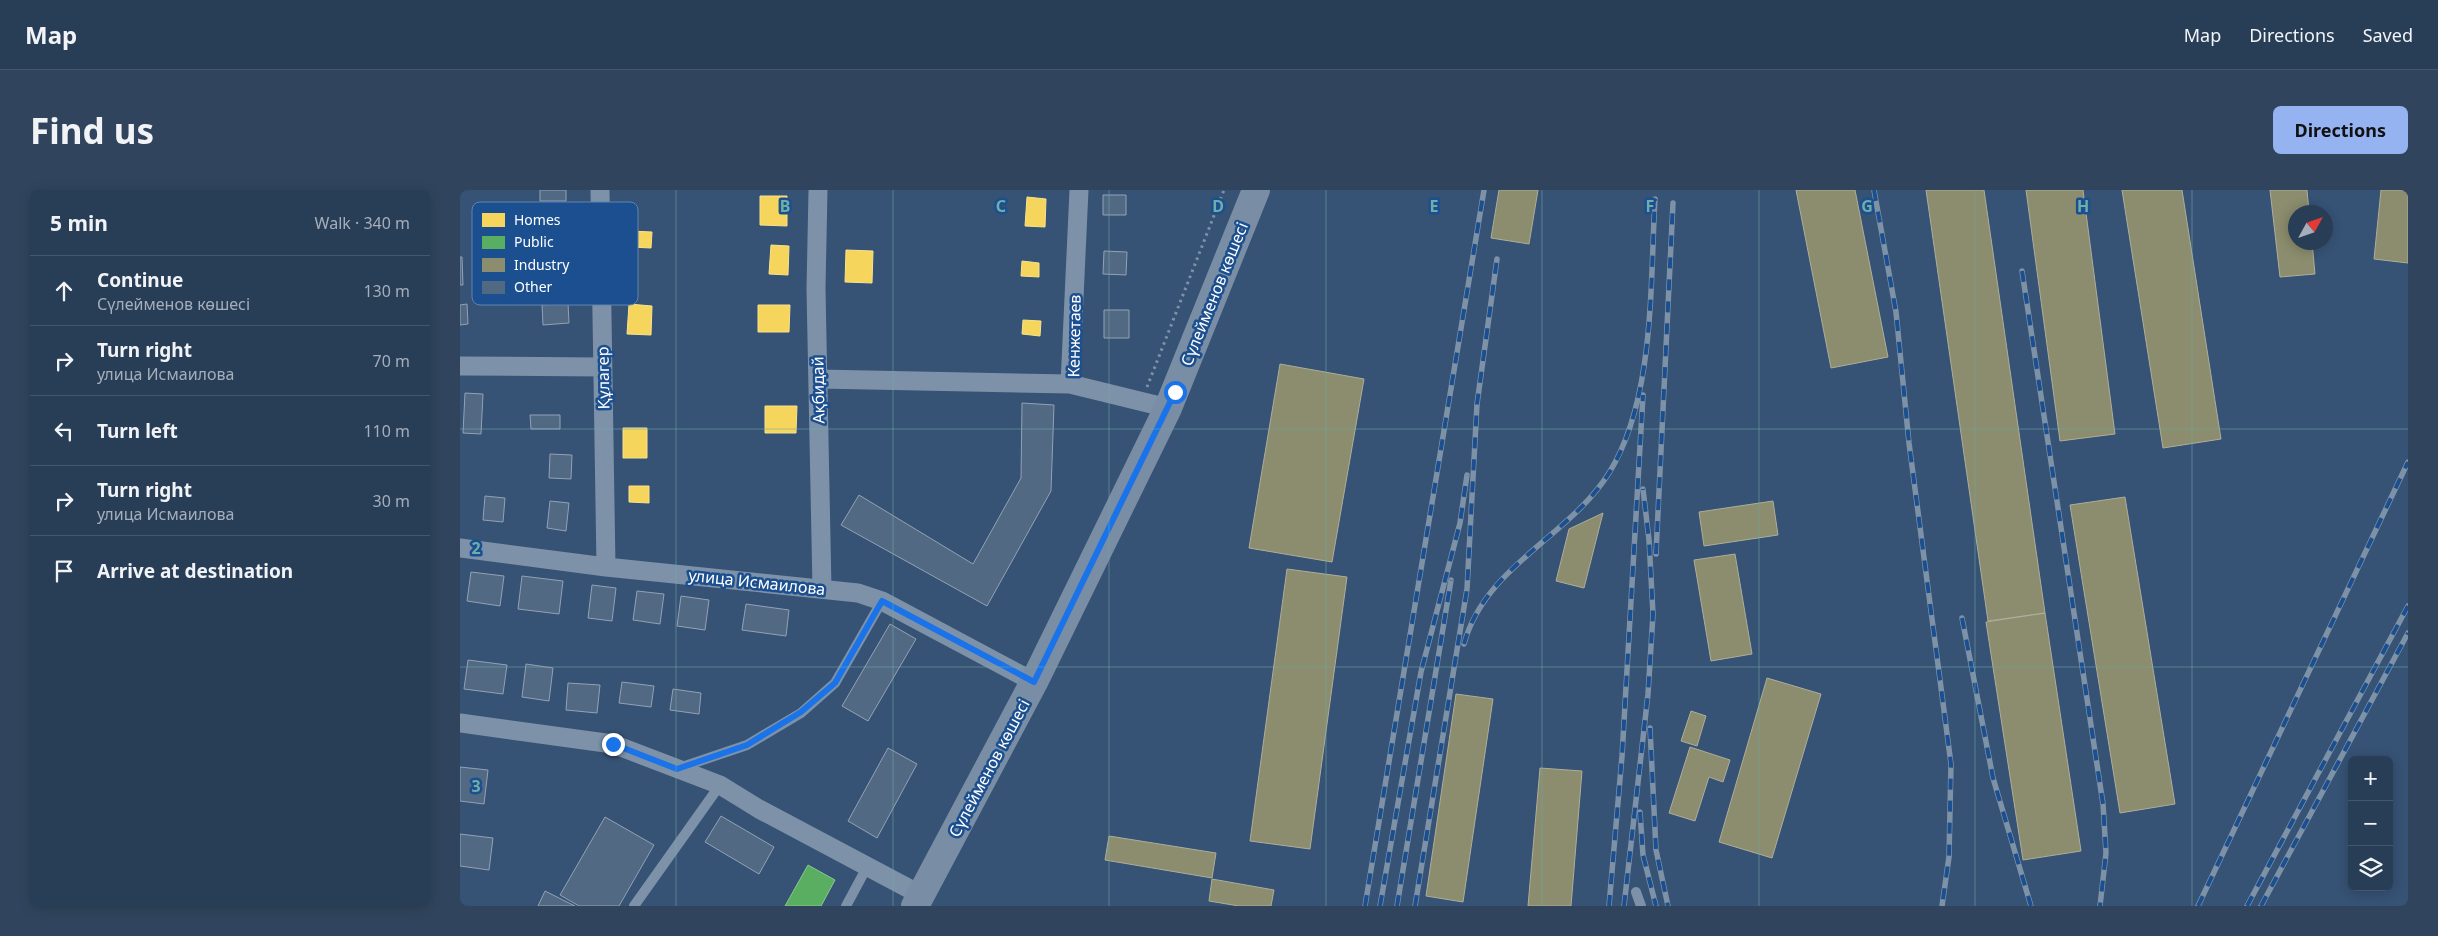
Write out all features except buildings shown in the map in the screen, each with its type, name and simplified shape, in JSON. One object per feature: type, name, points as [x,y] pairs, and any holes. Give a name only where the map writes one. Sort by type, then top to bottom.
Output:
[{"type":"street","name":"Ақбидай","points":[[818,190],[816,289],[822,589]]},
{"type":"street","name":"Кенжетаев","points":[[1080,190],[1070,384],[1168,408]]},
{"type":"street","name":"Сүлейменов көшесі","points":[[918,900],[1034,682],[1168,408],[1256,190]]},
{"type":"street","name":"Құлагер","points":[[601,305],[606,567]]},
{"type":"street","points":[[460,366],[602,367]]},
{"type":"street","points":[[818,379],[1070,384]]},
{"type":"street","name":"улица Исмаилова","points":[[460,548],[606,567],[858,594],[882,601],[1034,682]]},
{"type":"street","points":[[460,723],[613,744],[720,785],[867,867],[918,900]]},
{"type":"lane","points":[[677,769],[747,745],[801,712],[835,683],[882,601]]},
{"type":"lane","points":[[634,906],[720,785]]},
{"type":"lane","points":[[846,906],[867,867]]},
{"type":"lane","points":[[1636,892],[1641,906]]},
{"type":"path","points":[[1142,402],[1224,190]]},
{"type":"railway","points":[[1365,906],[1484,190]]},
{"type":"railway","points":[[1874,190],[1896,312],[1909,443],[1951,764],[1949,857],[1942,906]]},
{"type":"railway","points":[[1464,644],[1475,617],[1490,593],[1509,572],[1592,496],[1609,473],[1624,443],[1635,411],[1647,340],[1655,199]]},
{"type":"railway","points":[[1656,554],[1673,203]]},
{"type":"railway","points":[[1415,906],[1467,589],[1477,404],[1497,259]]},
{"type":"railway","points":[[2022,271],[2103,804],[2106,853],[2100,906]]},
{"type":"railway","points":[[1609,906],[1622,756],[1643,395]]},
{"type":"railway","points":[[2198,906],[2408,462]]},
{"type":"railway","points":[[1380,906],[1421,672],[1460,523],[1467,475]]},
{"type":"railway","points":[[1624,906],[1648,694],[1653,614],[1649,540],[1643,489]]},
{"type":"railway","points":[[1397,906],[1451,580]]},
{"type":"railway","points":[[2247,906],[2408,606]]},
{"type":"railway","points":[[1962,618],[1993,778],[2031,906]]},
{"type":"railway","points":[[2261,906],[2408,633]]},
{"type":"railway","points":[[1650,728],[1656,850],[1668,906]]},
{"type":"railway","points":[[1640,812],[1643,855],[1656,906]]},
{"type":"route","points":[[613,744],[677,769],[747,745],[801,712],[835,683],[882,601],[1034,682],[1175,392]]}]
